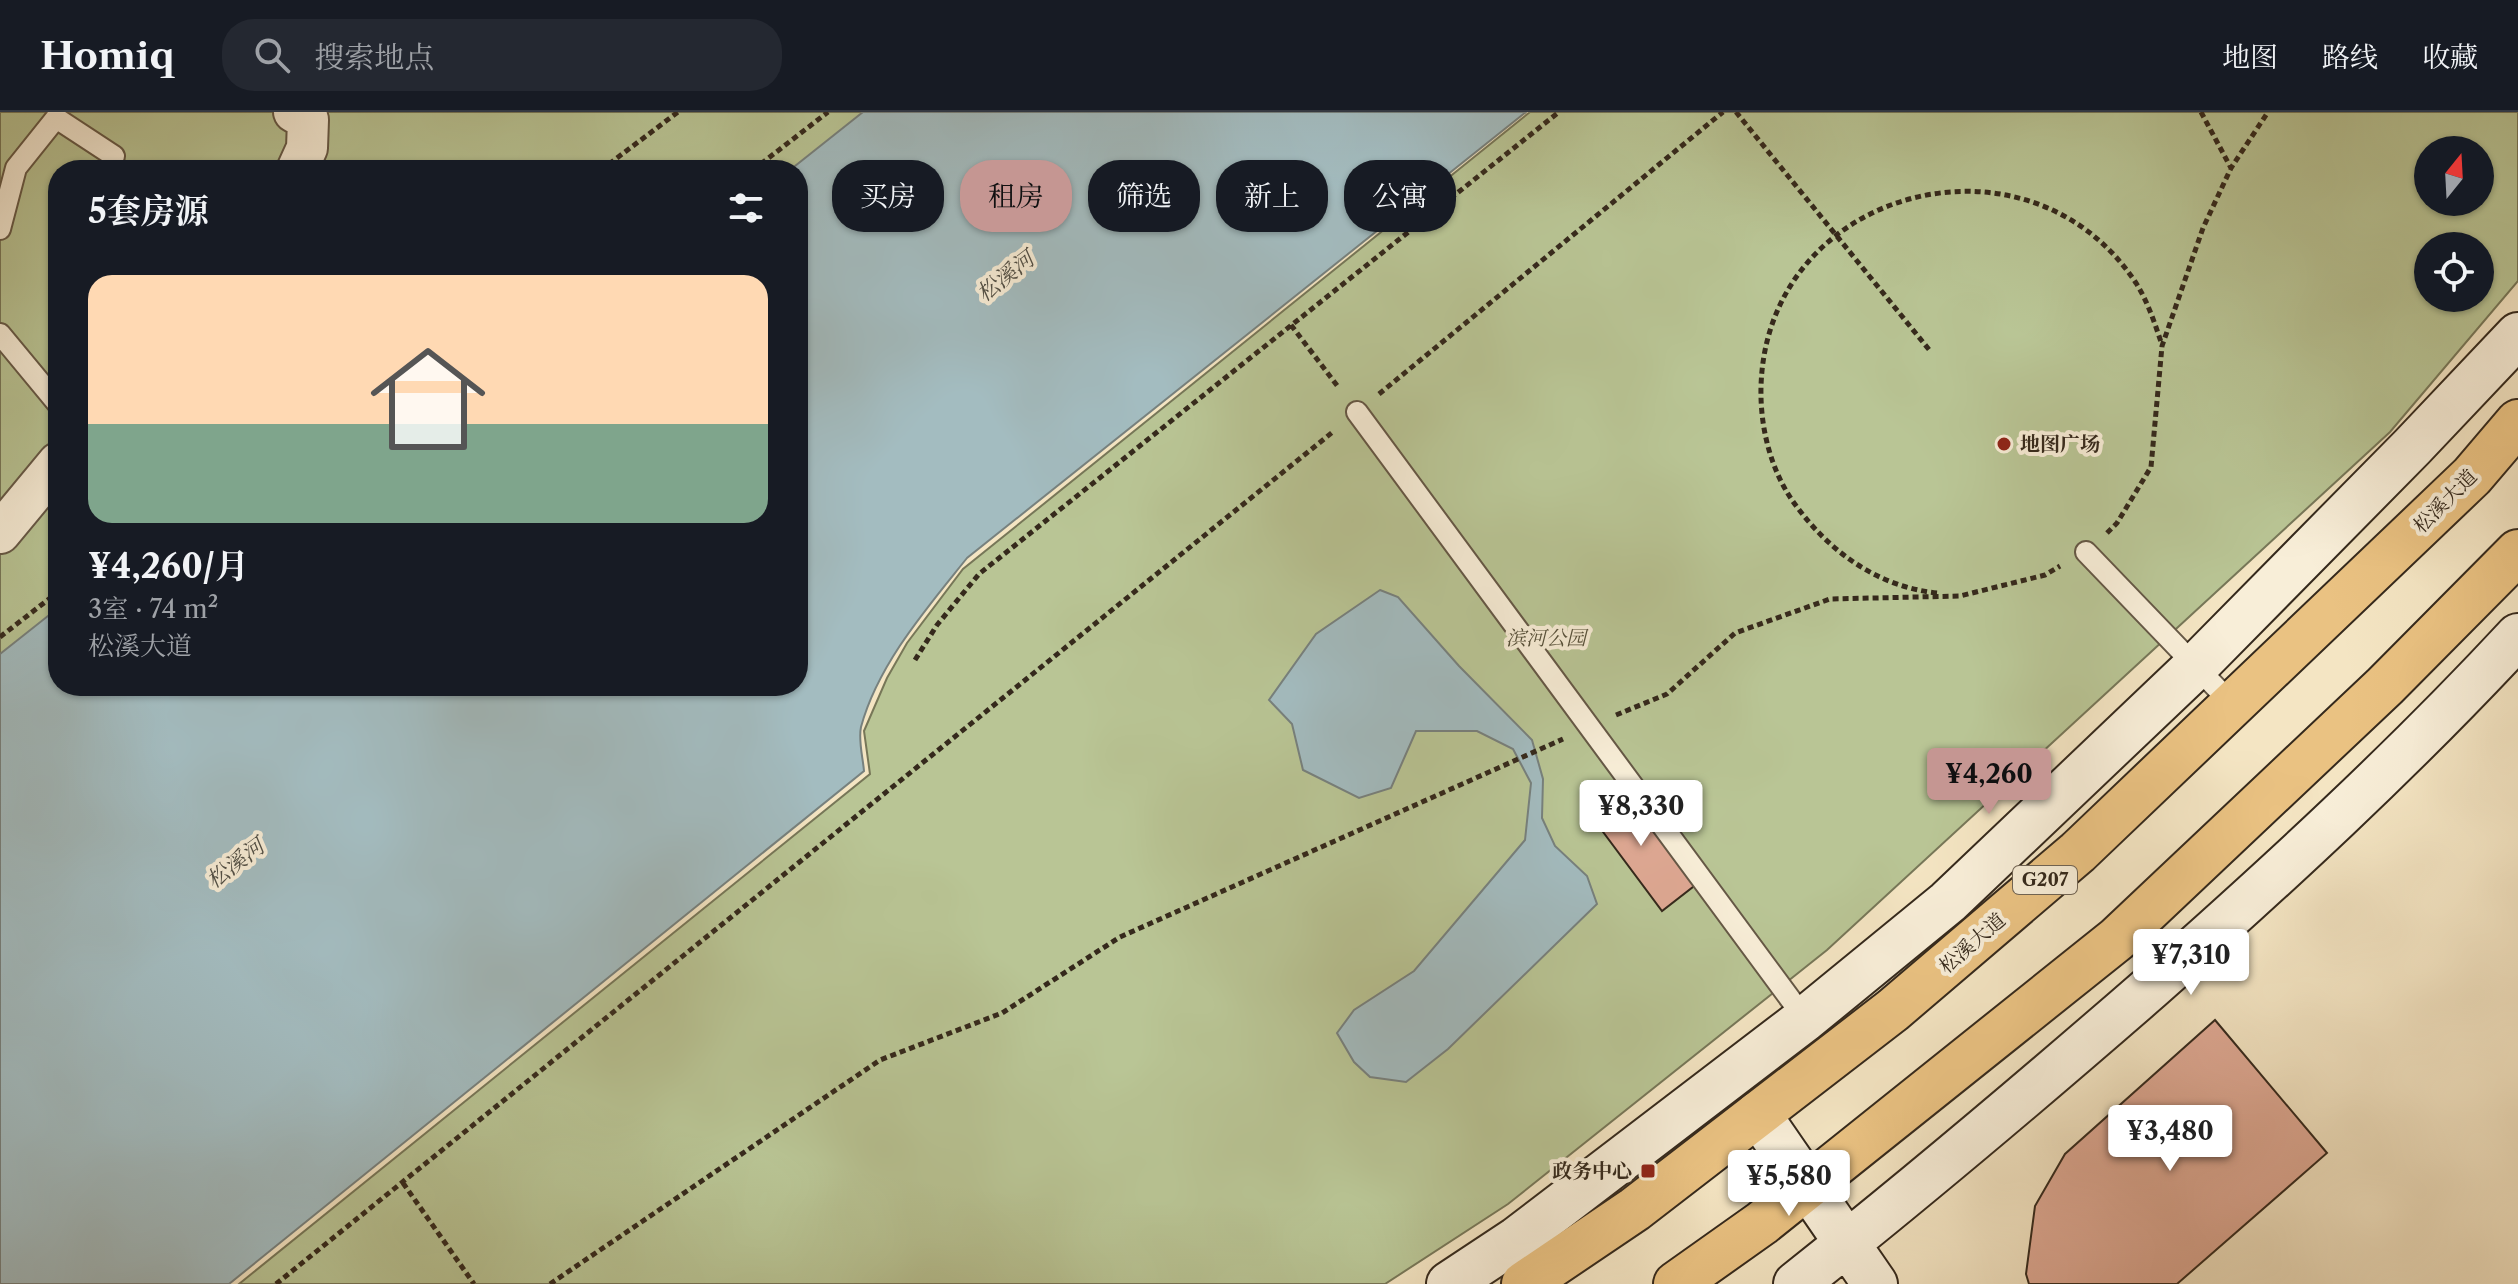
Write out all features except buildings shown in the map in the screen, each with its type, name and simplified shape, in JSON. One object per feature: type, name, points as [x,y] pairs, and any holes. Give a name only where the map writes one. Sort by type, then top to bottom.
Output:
[{"type":"highway","name":"松溪大道","points":[[1524,1284],[1635,1209],[1893,1010],[2044,882],[2472,476],[2518,422]]},
{"type":"highway","points":[[1676,1284],[1762,1223],[2117,939],[2385,686],[2518,552]]},
{"type":"main road","points":[[1449,1284],[1517,1239],[1805,1019],[1948,902],[2196,666],[2518,335]]},
{"type":"main road","points":[[1796,1284],[1937,1172],[2281,873],[2518,636]]},
{"type":"main road","points":[[1758,1114],[1875,1284]]},
{"type":"street","points":[[294,112],[308,120],[307,148],[302,160]]},
{"type":"street","points":[[0,533],[48,475]]},
{"type":"lane","points":[[0,229],[16,168],[56,118],[114,156]]},
{"type":"lane","points":[[0,334],[48,392]]},
{"type":"lane","points":[[1357,412],[1805,1019]]},
{"type":"lane","points":[[2086,552],[2233,705]]},
{"type":"path","points":[[614,160],[678,112]]},
{"type":"path","points":[[766,160],[828,112]]},
{"type":"path","points":[[915,660],[937,625],[979,574],[1559,112]]},
{"type":"path","points":[[276,1284],[1357,412],[1723,112]]},
{"type":"path","points":[[1736,112],[1931,352]]},
{"type":"path","points":[[2201,112],[2231,168]]},
{"type":"path","points":[[550,1284],[880,1060],[1002,1013],[1120,937],[1667,694],[1735,633],[1830,599],[1960,596],[2045,575],[2086,552],[2117,523],[2151,467],[2162,346],[2203,228],[2231,168],[2268,112]]},
{"type":"path","points":[[1960,596],[1926,592],[1894,583],[1845,557],[1812,527],[1776,471],[1761,406],[1767,339],[1795,279],[1816,253],[1835,235],[1869,213],[1900,200],[1933,192],[1967,190],[2000,193],[2033,201],[2091,234],[2116,258],[2137,284],[2152,314],[2162,346]]},
{"type":"path","points":[[1291,325],[1357,412]]},
{"type":"path","points":[[0,637],[48,600]]},
{"type":"path","points":[[403,1183],[474,1284]]},
{"type":"green space","points":[[0,112],[950,112],[808,166],[808,160],[48,160],[48,678],[0,718]]},
{"type":"green space","name":"滨河公园","points":[[1530,112],[2518,112],[2518,281],[2494,309],[2494,232],[2414,232],[2414,312],[2492,312],[2390,432],[1827,950],[1508,1204],[1385,1284],[239,1284],[870,774],[864,731],[887,678],[907,643],[963,569],[1381,232],[1456,232],[1456,172]]},
{"type":"water","name":"松溪河","points":[[863,112],[1526,112],[1456,168],[1456,160],[1344,160],[1344,232],[1376,232],[967,558],[905,638],[879,681],[861,727],[864,771],[229,1284],[0,1284],[0,654],[48,616],[48,696],[808,696],[808,160],[803,160]]},
{"type":"water","points":[[1380,590],[1398,597],[1459,666],[1532,740],[1543,779],[1542,818],[1555,846],[1587,876],[1597,904],[1448,1049],[1406,1082],[1370,1077],[1354,1062],[1337,1033],[1354,1010],[1414,971],[1525,840],[1531,783],[1513,749],[1477,731],[1416,731],[1391,788],[1359,798],[1303,770],[1292,724],[1269,700],[1316,634]]},
{"type":"place","name":"地图广场","points":[[2004,444]]},
{"type":"place","name":"政务中心","points":[[1648,1171]]}]
